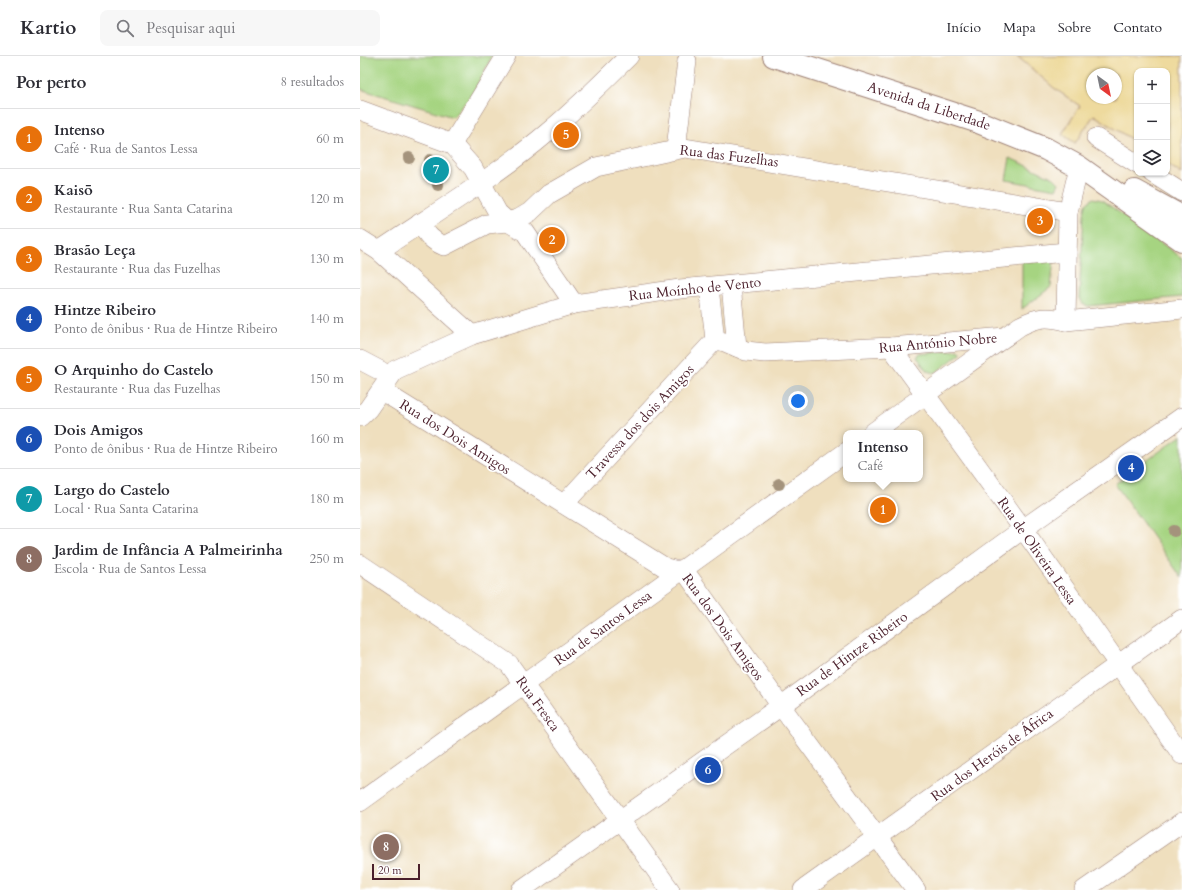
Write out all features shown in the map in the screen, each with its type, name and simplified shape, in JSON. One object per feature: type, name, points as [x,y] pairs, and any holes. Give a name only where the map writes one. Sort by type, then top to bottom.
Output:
[{"type":"main road","name":"Avenida da Liberdade","points":[[774,56],[983,124],[1046,149],[1079,167],[1129,188],[1182,217]]},
{"type":"main road","name":"Avenida da Liberdade","points":[[1079,167],[1182,240]]},
{"type":"street","points":[[452,144],[506,56]]},
{"type":"street","points":[[379,251],[480,183],[547,133],[596,89],[629,56]]},
{"type":"street","points":[[676,148],[687,61]]},
{"type":"street","points":[[360,110],[452,144],[473,168],[480,183],[498,212],[508,222],[525,232],[574,304]]},
{"type":"street","points":[[1096,138],[1134,162]]},
{"type":"street","name":"Rua das Fuzelhas","points":[[420,223],[427,236],[444,246],[487,224],[508,222],[530,212],[549,194],[596,167],[676,148],[685,148],[765,160],[1068,212]]},
{"type":"street","points":[[1066,321],[1066,252],[1068,212],[1079,167]]},
{"type":"street","points":[[1157,176],[1182,192]]},
{"type":"street","points":[[360,239],[379,251],[472,335]]},
{"type":"street","name":"Rua Moínho de Vento","points":[[360,417],[382,391],[395,370],[472,335],[574,304],[680,289],[1066,252]]},
{"type":"street","points":[[709,287],[715,340],[737,347],[731,285]]},
{"type":"street","name":"Rua António Nobre","points":[[737,347],[746,351],[765,353],[891,347],[1005,337],[1035,318],[1051,317],[1066,321],[1182,309]]},
{"type":"street","points":[[876,430],[1005,337]]},
{"type":"street","name":"Travessa dos dois Amigos","points":[[564,504],[715,340]]},
{"type":"street","name":"Rua de Oliveira Lessa","points":[[891,347],[1023,529],[1117,665],[1182,755]]},
{"type":"street","points":[[360,360],[381,371]]},
{"type":"street","name":"Rua dos Dois Amigos","points":[[382,391],[666,568],[684,570],[781,706],[916,890]]},
{"type":"street","name":"Rua de Hintze Ribeiro","points":[[521,890],[781,706],[1023,529],[1182,418]]},
{"type":"street","name":"Rua de Santos Lessa","points":[[360,802],[843,454]]},
{"type":"street","name":"Rua Fresca","points":[[360,564],[509,664],[621,819],[670,890]]},
{"type":"street","name":"Rua dos Heróis de África","points":[[802,890],[1182,619]]},
{"type":"street","points":[[1084,890],[1182,822]]},
{"type":"green space","points":[[360,56],[492,56],[473,93],[453,117],[360,89]]},
{"type":"green space","points":[[1010,158],[1054,178],[1059,183],[1056,189],[1006,180]]},
{"type":"green space","points":[[1093,198],[1102,200],[1182,258],[1182,297],[1088,306],[1082,304],[1079,298],[1084,214],[1086,204]]},
{"type":"green space","points":[[1054,259],[1051,287],[1022,309],[1022,261]]},
{"type":"green space","points":[[960,350],[961,353],[935,373],[927,371],[917,357],[920,354]]},
{"type":"green space","points":[[1182,435],[1182,578],[1115,484]]},
{"type":"sand","points":[[1017,56],[1182,56],[1182,174],[1170,166],[1170,68],[1134,68],[1134,141],[1094,115],[1075,143],[1062,134],[1080,106],[1054,88]]},
{"type":"place","name":"O Arquinho do Castelo","points":[[566,135]]},
{"type":"place","name":"Largo do Castelo","points":[[436,170]]},
{"type":"place","name":"Brasão Leça","points":[[1040,221]]},
{"type":"place","name":"Kaisō","points":[[552,240]]},
{"type":"place","name":"Hintze Ribeiro","points":[[1131,468]]},
{"type":"place","name":"Intenso","points":[[883,510]]},
{"type":"place","name":"Dois Amigos","points":[[708,770]]},
{"type":"place","name":"Jardim de Infância A Palmeirinha","points":[[386,847]]}]
